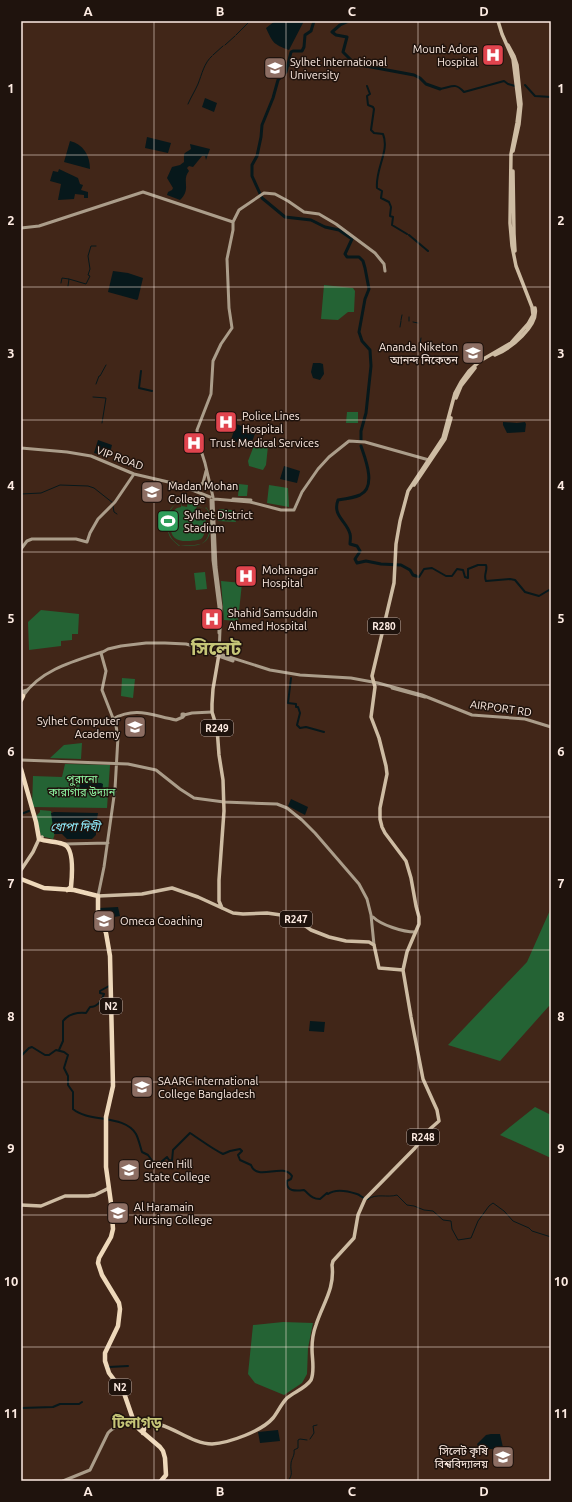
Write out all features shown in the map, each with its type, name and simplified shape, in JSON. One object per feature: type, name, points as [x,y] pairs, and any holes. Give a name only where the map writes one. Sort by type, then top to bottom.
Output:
[{"type":"highway","points":[[21,769],[40,839]]},
{"type":"highway","points":[[21,778],[40,839]]},
{"type":"highway","points":[[40,839],[68,846],[71,853],[72,877],[70,889]]},
{"type":"highway","points":[[21,879],[44,888],[70,889],[98,896]]},
{"type":"highway","name":"N2","points":[[98,896],[98,914],[106,932],[110,956],[113,1086],[106,1120],[106,1167],[113,1229],[111,1237],[99,1258],[98,1263],[102,1275],[119,1303],[120,1309],[118,1326],[105,1353],[105,1361],[109,1372],[124,1393],[134,1422],[143,1433],[163,1451],[166,1475],[161,1481]]},
{"type":"highway","points":[[143,1433],[145,1426],[149,1423]]},
{"type":"main road","name":"R280","points":[[373,682],[395,588],[396,561],[400,531],[408,495],[445,439],[460,386],[475,368],[485,360],[512,346],[535,318],[536,313],[518,264],[512,226],[512,158],[521,114],[520,93],[516,60],[499,21]]},
{"type":"main road","points":[[21,228],[39,226],[143,192],[233,222]]},
{"type":"main road","points":[[219,654],[219,598],[213,560],[212,499],[205,462],[198,441],[197,430],[211,392],[213,361],[221,344],[232,328],[229,308],[227,259],[233,230],[233,222],[239,210],[257,197],[264,193],[275,194],[304,212],[322,216],[373,250],[386,264],[385,270]]},
{"type":"main road","points":[[212,499],[254,500],[294,510],[305,488],[318,469],[329,457],[349,441],[365,442],[430,460]]},
{"type":"main road","name":"VIP ROAD","points":[[21,448],[85,455],[134,474],[177,484],[195,490],[212,499]]},
{"type":"main road","points":[[195,490],[203,483],[206,469]]},
{"type":"main road","points":[[21,549],[27,541],[32,539],[76,539],[87,542],[98,519],[112,506],[134,474]]},
{"type":"main road","name":"AIRPORT RD","points":[[21,696],[51,671],[101,653],[122,648],[146,645],[186,645],[219,654],[264,670],[290,675],[373,682],[426,698],[472,715],[525,718],[551,727]]},
{"type":"main road","points":[[101,653],[106,671],[102,690],[118,737],[115,789],[108,843],[98,896],[142,894],[172,888],[182,890],[222,908]]},
{"type":"main road","name":"R249","points":[[219,654],[213,689],[212,712],[217,728],[223,780],[224,802],[219,880],[219,901],[222,908]]},
{"type":"main road","name":"R248","points":[[134,1422],[160,1424],[178,1433],[213,1444],[225,1442],[262,1427],[273,1418],[287,1398],[310,1380],[313,1373],[312,1349],[314,1332],[320,1312],[331,1290],[332,1265],[354,1238],[358,1215],[365,1199],[439,1121],[437,1110],[423,1079],[403,970],[419,917],[408,866],[403,856],[385,833],[380,819],[380,808],[387,774],[379,738],[371,717],[375,687],[373,682]]},
{"type":"main road","points":[[113,719],[124,713],[153,714],[176,720],[192,713],[212,712]]},
{"type":"main road","points":[[21,760],[116,764],[156,770],[194,798],[224,802],[277,804],[287,808],[315,833],[359,884],[367,899],[372,915],[374,946],[379,968],[403,970]]},
{"type":"main road","points":[[21,870],[40,839]]},
{"type":"main road","points":[[63,844],[108,843]]},
{"type":"main road","points":[[215,905],[218,904],[219,901]]},
{"type":"main road","name":"R247","points":[[222,908],[238,914],[267,912],[288,916],[296,919],[311,930],[329,937],[346,941],[368,942]]},
{"type":"main road","points":[[372,915],[380,922],[408,932],[415,932]]},
{"type":"main road","points":[[373,927],[380,922]]},
{"type":"main road","points":[[408,932],[413,937]]},
{"type":"main road","points":[[373,935],[368,942],[374,946]]},
{"type":"main road","points":[[21,1205],[41,1206],[65,1196],[95,1195],[109,1188]]},
{"type":"main road","points":[[63,1481],[90,1470],[108,1433],[119,1426],[134,1422]]},
{"type":"green space","points":[[324,285],[353,288],[355,291],[354,312],[348,312],[338,320],[321,319]]},
{"type":"green space","points":[[347,412],[358,412],[358,423],[346,423]]},
{"type":"green space","points":[[255,443],[268,446],[266,465],[263,470],[249,466],[248,461]]},
{"type":"green space","points":[[239,484],[248,485],[247,496],[238,496]]},
{"type":"green space","points":[[269,485],[288,488],[289,507],[267,503]]},
{"type":"green space","name":"Sylhet District Stadium","points":[[188,501],[197,502],[196,505],[205,509],[197,506],[196,509],[203,513],[206,519],[206,526],[203,536],[199,540],[180,541],[172,535],[171,526],[173,512],[175,509],[181,507],[182,504],[182,506],[187,507]]},
{"type":"green space","points":[[219,509],[232,510],[236,522],[218,521]]},
{"type":"green space","points":[[167,523],[169,533],[174,541],[180,546],[173,541],[168,532]]},
{"type":"green space","points":[[205,572],[207,589],[196,590],[194,573]]},
{"type":"green space","points":[[221,581],[242,583],[238,621],[224,620]]},
{"type":"green space","points":[[41,610],[79,614],[78,634],[72,634],[72,640],[61,641],[61,646],[29,650],[28,622]]},
{"type":"green space","points":[[122,678],[135,679],[133,698],[121,696]]},
{"type":"green space","points":[[82,743],[81,759],[50,758],[64,745]]},
{"type":"green space","name":"পুরানো কারাগার উদ্যান","points":[[65,764],[110,765],[107,808],[32,807],[33,776],[62,777]]},
{"type":"green space","points":[[40,810],[51,811],[55,829],[53,839],[41,836],[36,816]]},
{"type":"green space","points":[[551,908],[551,1007],[549,1006],[500,1061],[448,1045],[527,962]]},
{"type":"green space","points":[[535,1107],[551,1115],[551,1158],[500,1135]]},
{"type":"green space","points":[[283,1322],[313,1323],[308,1348],[307,1374],[302,1383],[284,1395],[255,1383],[248,1374],[253,1325]]},
{"type":"water","points":[[275,21],[304,21],[289,50],[274,42],[268,33],[266,28]]},
{"type":"water","points":[[205,98],[217,103],[214,112],[202,107]]},
{"type":"water","points":[[147,137],[171,143],[168,153],[145,148]]},
{"type":"water","points":[[70,141],[75,142],[85,151],[89,159],[90,169],[64,162]]},
{"type":"water","points":[[190,144],[210,149],[206,160],[205,156],[202,156],[193,167],[189,166],[187,168],[189,171],[186,178],[186,189],[184,196],[180,200],[167,195],[173,188],[167,178],[172,167],[180,165],[184,162],[184,154],[191,149]]},
{"type":"water","points":[[59,169],[78,178],[80,184],[83,185],[81,190],[88,192],[88,198],[84,198],[84,195],[75,194],[74,199],[58,200],[61,184],[50,181],[53,171],[58,172]]},
{"type":"water","points":[[113,271],[128,273],[143,278],[137,300],[108,292]]},
{"type":"water","points":[[313,363],[323,364],[324,374],[320,380],[313,378],[311,372]]},
{"type":"water","points":[[503,422],[525,422],[525,432],[507,433]]},
{"type":"water","points":[[236,424],[256,431],[250,447],[231,440]]},
{"type":"water","points":[[98,440],[112,445],[109,457],[94,453]]},
{"type":"water","points":[[284,466],[300,471],[297,483],[280,479]]},
{"type":"water","points":[[80,782],[103,784],[102,793],[79,792]]},
{"type":"water","points":[[291,799],[308,807],[305,815],[288,806]]},
{"type":"water","name":"ধোপা দিঘী","points":[[51,813],[98,813],[96,835],[92,839],[67,839],[62,834],[54,834]]},
{"type":"water","points":[[118,907],[120,916],[102,919],[99,908]]},
{"type":"water","points":[[310,1021],[325,1022],[324,1032],[309,1031]]},
{"type":"water","points":[[278,1430],[280,1441],[260,1443],[258,1432]]},
{"type":"water","points":[[500,1434],[506,1461],[499,1462],[493,1449],[486,1447],[479,1448],[477,1444],[486,1435]]},
{"type":"waterway","points":[[314,21],[311,31],[305,35],[304,47],[302,51],[291,52],[286,72],[278,80],[273,98],[262,125],[257,156],[252,165],[252,176],[262,198],[285,217],[311,220],[325,227],[339,230],[352,239],[345,254],[347,257],[359,257],[363,261],[369,289],[365,299],[359,332],[362,341],[370,350],[371,366],[366,413],[361,431],[361,441]]},
{"type":"waterway","points":[[349,21],[340,25],[332,32],[336,35],[347,37],[343,52],[355,64],[414,75],[426,84],[440,89]]},
{"type":"waterway","points":[[236,35],[248,23]]},
{"type":"waterway","points":[[225,45],[235,36]]},
{"type":"waterway","points":[[213,55],[223,46]]},
{"type":"waterway","points":[[188,104],[205,65],[212,56]]},
{"type":"waterway","points":[[440,89],[456,86],[464,92],[504,81],[515,86]]},
{"type":"waterway","points":[[525,85],[535,96],[551,97]]},
{"type":"waterway","points":[[367,86],[370,94],[367,96],[368,105],[374,109],[371,130],[374,133],[383,134],[385,140],[384,154],[378,174],[377,188],[382,191],[381,198],[389,202],[391,207],[390,216],[393,217],[392,225],[407,234]]},
{"type":"waterway","points":[[409,235],[428,251]]},
{"type":"waterway","points":[[69,279],[86,284],[90,276],[88,275],[90,269],[88,256],[91,246],[96,246]]},
{"type":"waterway","points":[[61,283],[62,278],[69,279],[68,286]]},
{"type":"waterway","points":[[401,320],[402,315]]},
{"type":"waterway","points":[[400,327],[401,321]]},
{"type":"waterway","points":[[413,322],[418,323]]},
{"type":"waterway","points":[[419,350],[421,338]]},
{"type":"waterway","points":[[96,384],[106,365]]},
{"type":"waterway","points":[[141,371],[139,388],[152,391]]},
{"type":"waterway","points":[[93,397],[106,398],[102,423]]},
{"type":"waterway","points":[[360,551],[357,546],[350,544],[350,534],[346,525],[338,514],[337,506],[338,500],[360,495],[368,486],[368,472],[361,446]]},
{"type":"waterway","points":[[21,494],[41,493],[60,485],[88,486],[94,488],[113,503]]},
{"type":"waterway","points":[[113,506],[114,512],[117,514]]},
{"type":"waterway","points":[[359,553],[355,559],[357,563],[366,561],[381,564],[401,565],[410,570],[413,575],[416,576]]},
{"type":"waterway","points":[[416,576],[419,577],[424,569],[432,568],[446,576],[452,576],[457,569],[463,570],[465,577],[468,578],[468,569],[478,565],[486,565],[486,581],[510,579],[515,580],[525,592],[539,596],[549,590],[551,592]]},
{"type":"waterway","points":[[291,678],[288,703],[296,704],[296,707],[298,707],[300,713],[297,725],[300,728],[306,727],[324,732]]},
{"type":"waterway","points":[[21,814],[29,811]]},
{"type":"waterway","points":[[59,1050],[63,1041],[63,1021],[73,1014],[86,1013],[90,1007],[97,1005],[101,1001],[104,994],[100,993],[100,991],[109,986]]},
{"type":"waterway","points":[[21,1054],[22,1055],[32,1047],[45,1055],[49,1055],[56,1050],[64,1052],[68,1055],[64,1068],[68,1076],[68,1085],[73,1092],[73,1109],[88,1116],[115,1121],[131,1128],[136,1134],[142,1152],[148,1155],[153,1162],[161,1162],[167,1157],[172,1161],[173,1150],[190,1133],[223,1154],[240,1149],[242,1151],[238,1155],[240,1160],[251,1165],[254,1170],[259,1172],[288,1172],[292,1176],[291,1179],[287,1181],[287,1185],[292,1190],[304,1190],[317,1199],[320,1199],[327,1193],[328,1194],[335,1191],[346,1191],[368,1199]]},
{"type":"waterway","points":[[368,1199],[375,1196],[397,1195],[407,1205],[433,1211],[443,1220],[451,1221],[452,1229],[458,1240],[471,1238],[478,1221],[493,1203],[504,1211],[513,1221],[529,1228],[532,1231],[551,1237]]},
{"type":"waterway","points":[[109,1367],[128,1366]]},
{"type":"waterway","points":[[21,1408],[53,1407],[60,1404],[79,1404],[82,1402]]},
{"type":"waterway","points":[[310,1439],[314,1433],[313,1426],[317,1425]]},
{"type":"waterway","points":[[288,1481],[291,1474],[291,1462],[294,1450],[298,1448],[298,1440],[307,1440]]},
{"type":"place","name":"Mount Adora Hospital","points":[[493,55]]},
{"type":"place","name":"Sylhet International University","points":[[275,68]]},
{"type":"place","name":"Ananda Niketon আনন্দ নিকেতন","points":[[473,353]]},
{"type":"place","name":"Police Lines Hospital","points":[[226,422]]},
{"type":"place","name":"Trust Medical Services","points":[[194,443]]},
{"type":"place","name":"Madan Mohan College","points":[[152,492]]},
{"type":"place","name":"Sylhet District Stadium","points":[[168,521]]},
{"type":"place","name":"Mohanagar Hospital","points":[[246,576]]},
{"type":"place","name":"Shahid Samsuddin Ahmed Hospital","points":[[212,619]]},
{"type":"place","name":"Sylhet Computer Academy","points":[[135,727]]},
{"type":"place","name":"Omeca Coaching","points":[[104,921]]},
{"type":"place","name":"SAARC International College Bangladesh","points":[[142,1087]]},
{"type":"place","name":"Green Hill State College","points":[[129,1170]]},
{"type":"place","name":"Al Haramain Nursing College","points":[[118,1213]]},
{"type":"place","name":"সিলেট কৃষি বিশ্ববিদ্যালয়","points":[[503,1457]]},
{"type":"district","name":"সিলেট","points":[[216,648]]},
{"type":"district","name":"টিলাগড়","points":[[137,1422]]}]
